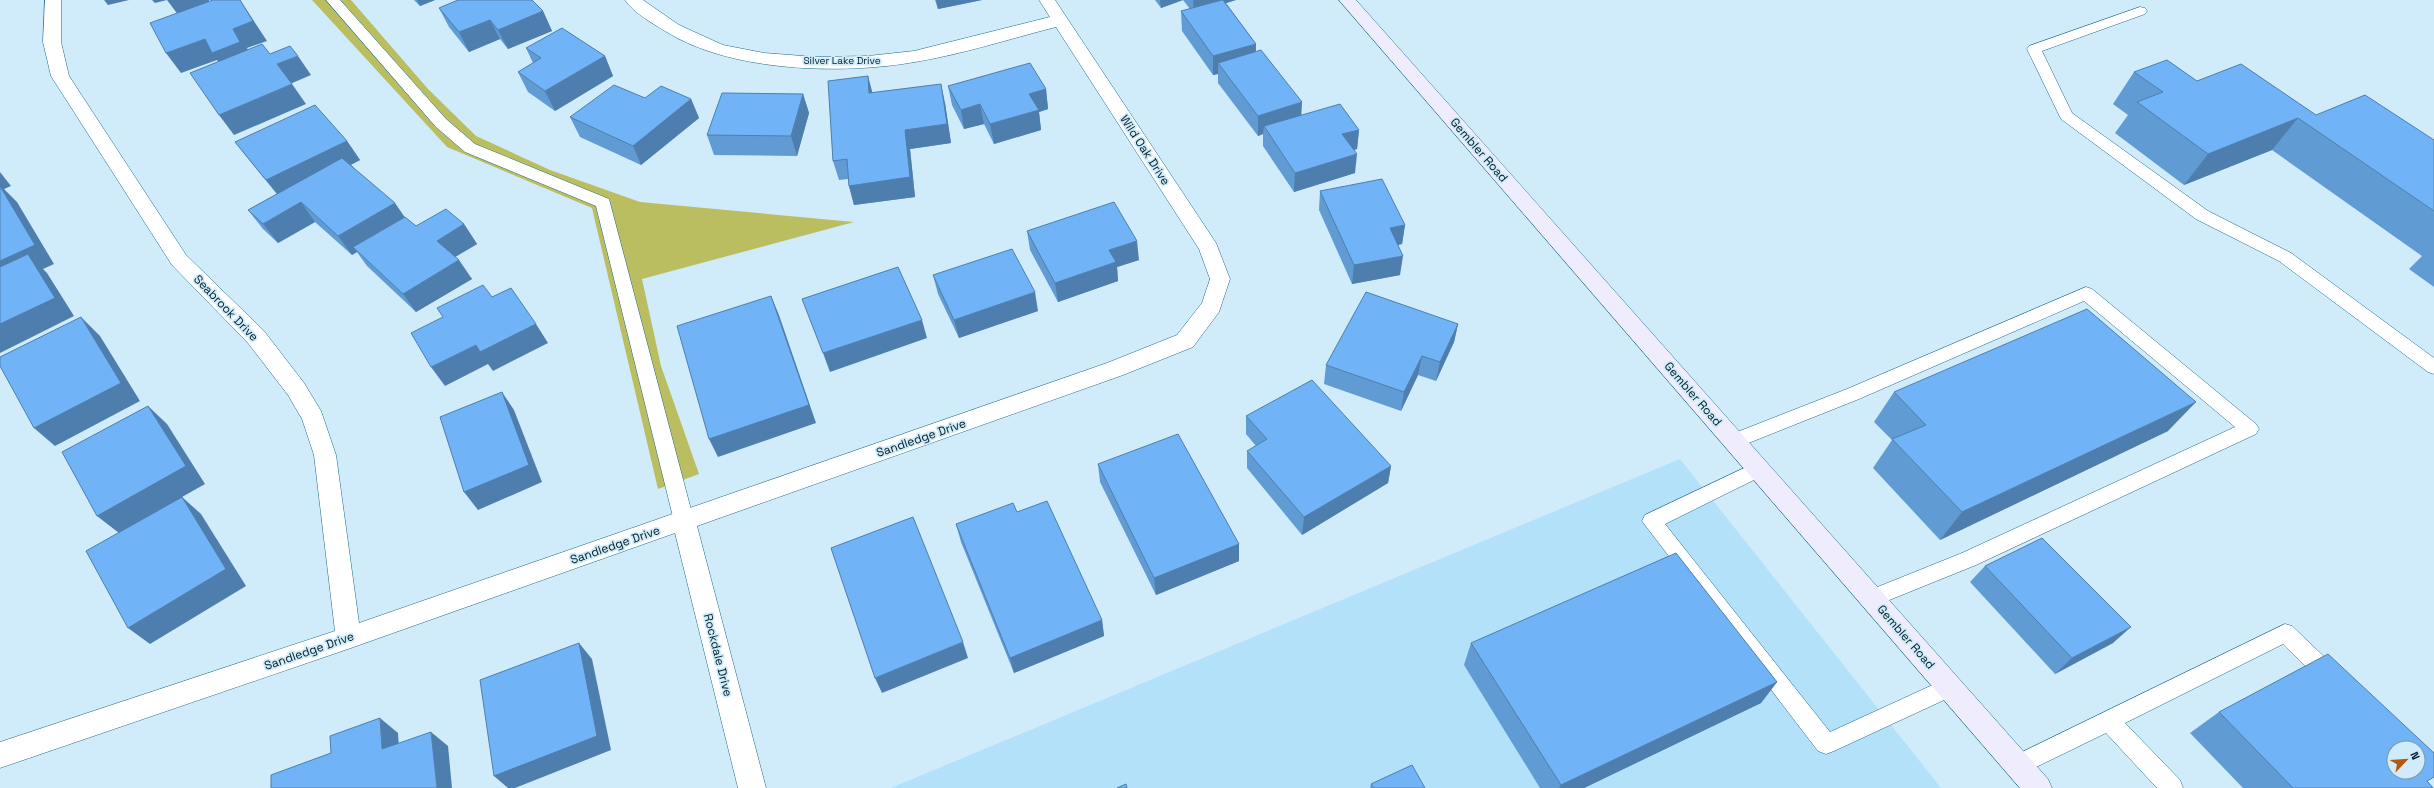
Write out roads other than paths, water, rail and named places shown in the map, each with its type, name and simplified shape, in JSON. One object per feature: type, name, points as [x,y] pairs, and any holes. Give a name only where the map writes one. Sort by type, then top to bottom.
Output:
[{"type":"main road","name":"Gembler Road","points":[[1347,0],[2038,788]]},
{"type":"street","name":"Seabrook Drive","points":[[53,0],[52,42],[60,76],[178,260],[256,337],[296,389],[313,417],[325,455],[348,638]]},
{"type":"street","name":"Silver Lake Drive","points":[[633,0],[651,15],[717,49],[757,58],[836,62],[876,61],[913,57],[1060,20]]},
{"type":"street","name":"Wild Oak Drive","points":[[1047,0],[1209,248],[1220,279],[1212,306]]},
{"type":"street","name":"Sandledge Drive","points":[[0,755],[348,638],[1115,369],[1185,341],[1212,306]]},
{"type":"street","name":"Rockdale Drive","points":[[684,521],[752,788]]},
{"type":"lane","points":[[333,0],[441,124],[470,148],[603,203],[684,521]]},
{"type":"lane","points":[[2140,11],[2034,49],[2066,116],[2202,215],[2285,257],[2434,367]]},
{"type":"lane","points":[[1734,441],[1853,394],[2086,293],[2250,429],[1969,559],[1872,598]]},
{"type":"lane","points":[[1759,469],[1652,521],[1826,744],[1950,687]]},
{"type":"lane","points":[[2018,765],[2285,633],[2348,693]]},
{"type":"lane","points":[[2108,720],[2172,788]]}]
